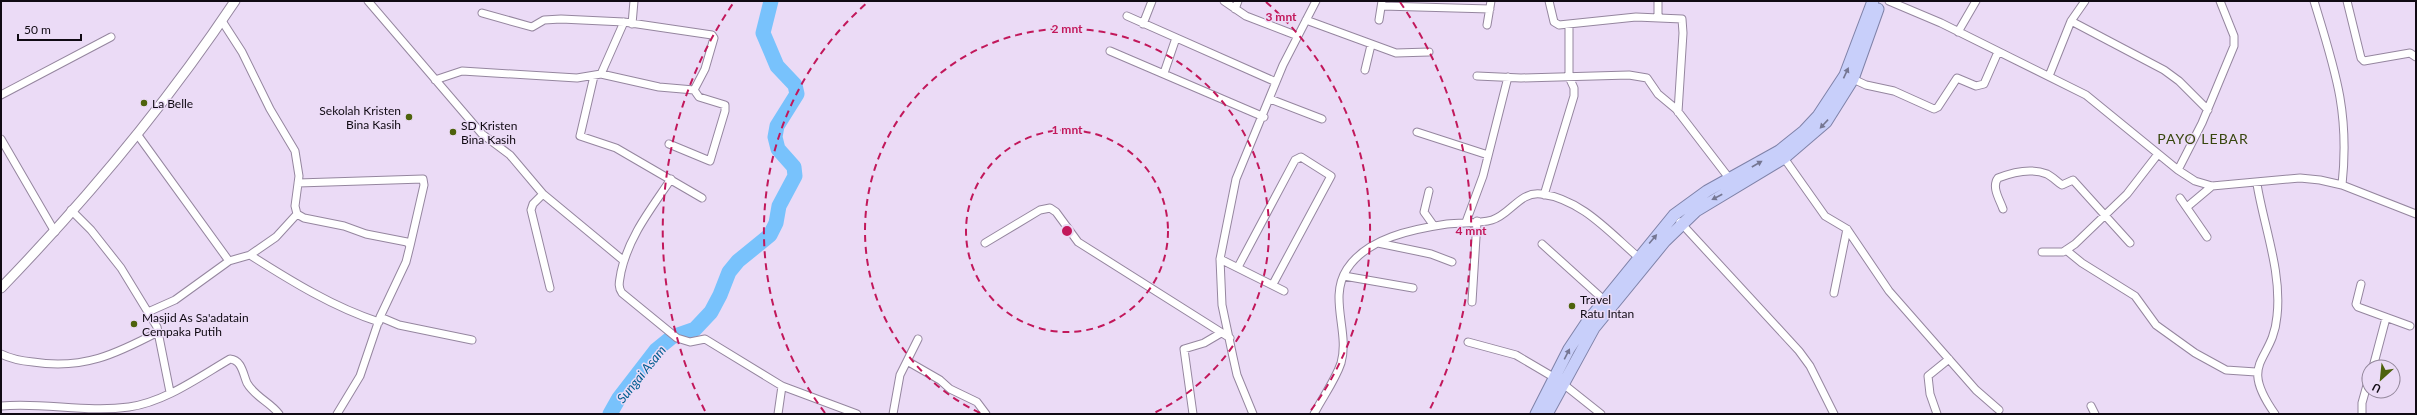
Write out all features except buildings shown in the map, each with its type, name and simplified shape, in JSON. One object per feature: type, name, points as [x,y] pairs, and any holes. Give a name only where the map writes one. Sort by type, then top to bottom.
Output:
[{"type":"highway","points":[[1547,414],[1569,349],[1604,300],[1674,215],[1706,191],[1779,151],[1818,116],[1845,75],[1873,1]]},
{"type":"highway","points":[[1536,414],[1594,328],[1610,307],[1661,246],[1682,224],[1713,199],[1757,176],[1784,158],[1826,122],[1853,79],[1880,1]]},
{"type":"street","points":[[1,288],[55,232],[71,210],[136,134],[186,72],[235,1]]},
{"type":"street","points":[[368,1],[482,134],[510,155],[543,194],[624,261]]},
{"type":"street","points":[[632,24],[634,1]]},
{"type":"street","points":[[1143,24],[1152,1]]},
{"type":"street","points":[[1224,1],[1246,16],[1298,36]]},
{"type":"street","points":[[1235,9],[1238,1]]},
{"type":"street","points":[[1253,414],[1237,375],[1222,305],[1220,259],[1236,179],[1264,117],[1276,82],[1316,1]]},
{"type":"street","points":[[1487,25],[1491,1]]},
{"type":"street","points":[[1549,1],[1556,24],[1634,17],[1680,18],[1682,21],[1678,112]]},
{"type":"street","points":[[1658,1],[1658,18]]},
{"type":"street","points":[[1889,1],[1960,33],[2086,95],[2178,170],[2195,181],[2212,186],[2257,184],[2300,178],[2320,180],[2342,185],[2416,214]]},
{"type":"street","points":[[1960,33],[1976,1]]},
{"type":"street","points":[[2049,76],[2071,21],[2084,1]]},
{"type":"street","points":[[2178,170],[2208,110],[2234,46],[2234,36],[2220,1]]},
{"type":"street","points":[[2314,1],[2338,79],[2343,105],[2346,142],[2342,185]]},
{"type":"street","points":[[2347,1],[2361,58],[2364,61],[2410,53],[2416,57]]},
{"type":"street","points":[[1379,20],[1382,4],[1490,9]]},
{"type":"street","points":[[482,13],[532,27],[547,19],[624,22],[713,36],[712,50],[706,69],[694,90]]},
{"type":"street","points":[[1127,16],[1276,82]]},
{"type":"street","points":[[1306,20],[1396,53],[1429,52]]},
{"type":"street","points":[[222,21],[242,52],[270,109],[295,151],[299,176],[295,206],[297,214],[304,218],[344,226],[366,234],[407,242],[410,246]]},
{"type":"street","points":[[2071,21],[2164,70],[2179,81],[2208,110]]},
{"type":"street","points":[[624,22],[597,75],[580,136],[616,148],[702,198]]},
{"type":"street","points":[[1544,195],[1556,149],[1574,96],[1574,88],[1569,77],[1569,24]]},
{"type":"street","points":[[1,95],[111,36]]},
{"type":"street","points":[[1164,73],[1176,38]]},
{"type":"street","points":[[1365,70],[1371,45]]},
{"type":"street","points":[[1110,51],[1264,117]]},
{"type":"street","points":[[1853,79],[1866,85],[1894,91],[1934,109],[1938,107],[1957,78],[1976,86],[1984,84],[1998,52]]},
{"type":"street","points":[[435,80],[462,71],[577,78],[597,75],[659,87],[694,90],[699,97],[725,106],[725,111],[710,161],[669,144]]},
{"type":"street","points":[[1477,76],[1521,78],[1643,76],[1649,79],[1658,94],[1678,112],[1729,178]]},
{"type":"street","points":[[1472,302],[1472,222],[1488,155],[1510,78]]},
{"type":"street","points":[[1270,100],[1322,119]]},
{"type":"street","points":[[1417,132],[1488,155]]},
{"type":"street","points":[[136,134],[229,261]]},
{"type":"street","points":[[1,138],[55,232]]},
{"type":"street","points":[[2042,252],[2066,250],[2105,215],[2136,184],[2158,154]]},
{"type":"street","points":[[1238,267],[1295,160],[1301,158],[1331,176],[1273,284]]},
{"type":"street","points":[[1784,158],[1825,216],[1847,229],[1889,291],[1976,390],[1999,410]]},
{"type":"street","points":[[2003,209],[1995,189],[1997,179],[2007,175],[2037,171],[2050,176],[2062,185],[2072,180],[2076,181],[2130,243]]},
{"type":"street","points":[[298,183],[422,179],[424,186],[406,262],[379,320],[360,376],[337,414]]},
{"type":"street","points":[[671,179],[642,221],[624,261],[619,288],[622,293],[677,338],[690,342],[705,339],[782,386],[857,414]]},
{"type":"street","points":[[2257,184],[2273,257],[2278,306],[2273,336],[2256,372],[2259,384],[2275,414]]},
{"type":"street","points":[[2187,207],[2212,186]]},
{"type":"street","points":[[1429,191],[1424,212],[1434,226]]},
{"type":"street","points":[[543,194],[533,204],[531,210],[550,288]]},
{"type":"street","points":[[1314,414],[1341,364],[1344,334],[1339,296],[1344,276],[1351,265],[1378,243],[1402,234],[1434,226],[1499,218],[1528,196],[1544,195],[1567,201],[1583,210],[1638,257]]},
{"type":"street","points":[[2180,198],[2207,237]]},
{"type":"street","points":[[985,243],[1040,210],[1050,208],[1056,212],[1078,242],[1230,338]]},
{"type":"street","points":[[71,210],[91,230],[121,268],[148,312],[158,332],[170,392]]},
{"type":"street","points":[[148,312],[175,300],[229,261],[250,256],[276,237],[297,214]]},
{"type":"street","points":[[1674,215],[1799,351],[1810,366],[1834,414]]},
{"type":"street","points":[[1834,293],[1847,229]]},
{"type":"street","points":[[1378,243],[1431,254],[1452,262]]},
{"type":"street","points":[[1542,244],[1604,300]]},
{"type":"street","points":[[2066,250],[2082,263],[2135,296],[2156,325],[2194,353],[2226,370],[2256,372]]},
{"type":"street","points":[[250,256],[286,279],[360,316],[472,340]]},
{"type":"street","points":[[1220,259],[1273,284],[1284,291]]},
{"type":"street","points":[[1344,276],[1413,288]]},
{"type":"street","points":[[2361,284],[2356,306],[2410,326]]},
{"type":"street","points":[[2374,359],[2386,318]]},
{"type":"street","points":[[1,354],[22,361],[46,364],[75,364],[101,359],[158,332]]},
{"type":"street","points":[[1193,414],[1184,349],[1204,343],[1221,333]]},
{"type":"street","points":[[893,414],[896,385],[918,339]]},
{"type":"street","points":[[1468,342],[1516,355],[1559,381],[1601,414]]},
{"type":"street","points":[[1937,414],[1929,390],[1928,376],[1949,358]]},
{"type":"street","points":[[1,406],[77,410],[129,407],[146,403],[170,392],[230,359],[234,360],[240,365],[248,384],[257,395],[274,407],[279,414]]},
{"type":"street","points":[[907,361],[940,380],[950,389],[976,402],[986,414]]},
{"type":"street","points":[[778,414],[782,386]]},
{"type":"street","points":[[2362,414],[2363,399]]},
{"type":"street","points":[[2091,406],[2095,414]]},
{"type":"waterway","name":"Sungai Asam","points":[[610,414],[619,398],[656,350],[672,337],[695,329],[711,312],[720,295],[729,272],[738,261],[770,235],[776,223],[779,206],[795,176],[794,167],[778,149],[775,137],[777,126],[797,94],[795,85],[777,66],[763,33],[771,1]]},
{"type":"place","name":"La Belle","points":[[144,103]]},
{"type":"place","name":"Sekolah Kristen Bina Kasih","points":[[409,117]]},
{"type":"place","name":"SD Kristen Bina Kasih","points":[[453,132]]},
{"type":"place","name":"Travel Ratu Intan","points":[[1572,306]]},
{"type":"place","name":"Masjid As Sa'adatain Cempaka Putih","points":[[134,324]]},
{"type":"district","name":"PAYO LEBAR","points":[[2203,138]]}]
